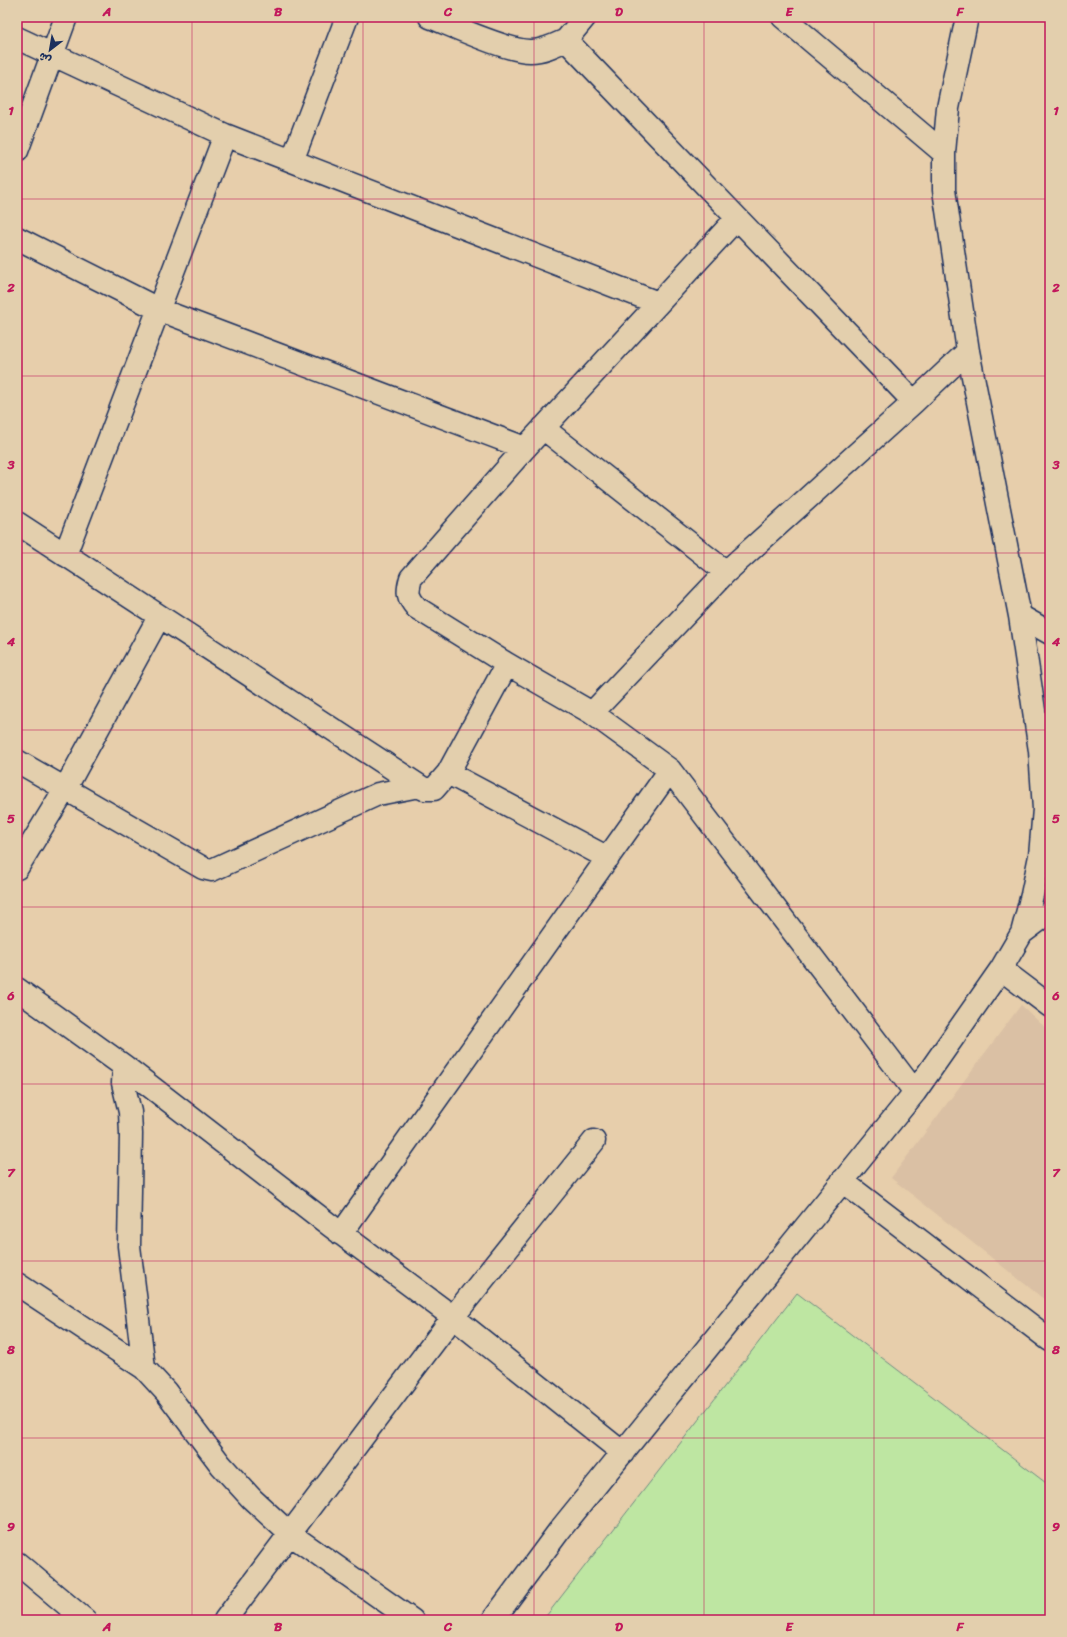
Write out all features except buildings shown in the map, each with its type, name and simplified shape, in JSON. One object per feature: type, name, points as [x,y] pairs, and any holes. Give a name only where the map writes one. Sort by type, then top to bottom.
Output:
[{"type":"street","points":[[17,150],[51,54],[66,17]]},
{"type":"street","points":[[292,161],[347,17]]},
{"type":"street","points":[[430,17],[516,49],[532,52],[548,48],[566,40],[585,17]]},
{"type":"street","points":[[783,17],[944,153]]},
{"type":"street","points":[[493,1620],[559,1531],[915,1092],[1001,969],[1022,933],[1040,856],[1044,809],[1040,751],[1020,616],[968,350],[944,190],[944,153],[948,108],[967,17]]},
{"type":"street","points":[[17,38],[225,135],[658,303]]},
{"type":"street","points":[[566,40],[914,402]]},
{"type":"street","points":[[65,555],[160,310],[225,135]]},
{"type":"street","points":[[737,218],[525,448],[411,578],[407,592],[409,599],[417,608],[507,664],[592,713],[670,770],[915,1092]]},
{"type":"street","points":[[17,238],[160,310],[525,448]]},
{"type":"street","points":[[592,713],[726,572],[914,402],[968,350]]},
{"type":"street","points":[[543,428],[726,572]]},
{"type":"street","points":[[17,523],[424,789],[434,789],[448,773],[507,664]]},
{"type":"street","points":[[1020,616],[1050,633]]},
{"type":"street","points":[[17,868],[65,789],[159,617]]},
{"type":"street","points":[[17,760],[203,868],[212,870],[378,794],[419,786]]},
{"type":"street","points":[[342,1234],[670,770]]},
{"type":"street","points":[[448,773],[608,858]]},
{"type":"street","points":[[1022,933],[1050,912]]},
{"type":"street","points":[[1001,969],[1050,1006]]},
{"type":"street","points":[[17,989],[124,1066],[453,1318],[623,1453]]},
{"type":"street","points":[[124,1066],[123,1083],[130,1112],[131,1134],[129,1246],[144,1368]]},
{"type":"street","points":[[225,1620],[453,1318],[594,1141]]},
{"type":"street","points":[[842,1182],[1050,1340]]},
{"type":"street","points":[[17,1284],[144,1368],[166,1392],[221,1465],[252,1499],[290,1534],[412,1620]]},
{"type":"street","points":[[17,1563],[84,1620]]},
{"type":"shaded area","points":[[1021,1005],[1050,1032],[1050,1304],[891,1178]]},
{"type":"green space","points":[[797,1293],[1050,1486],[1050,1620],[543,1620]]}]
